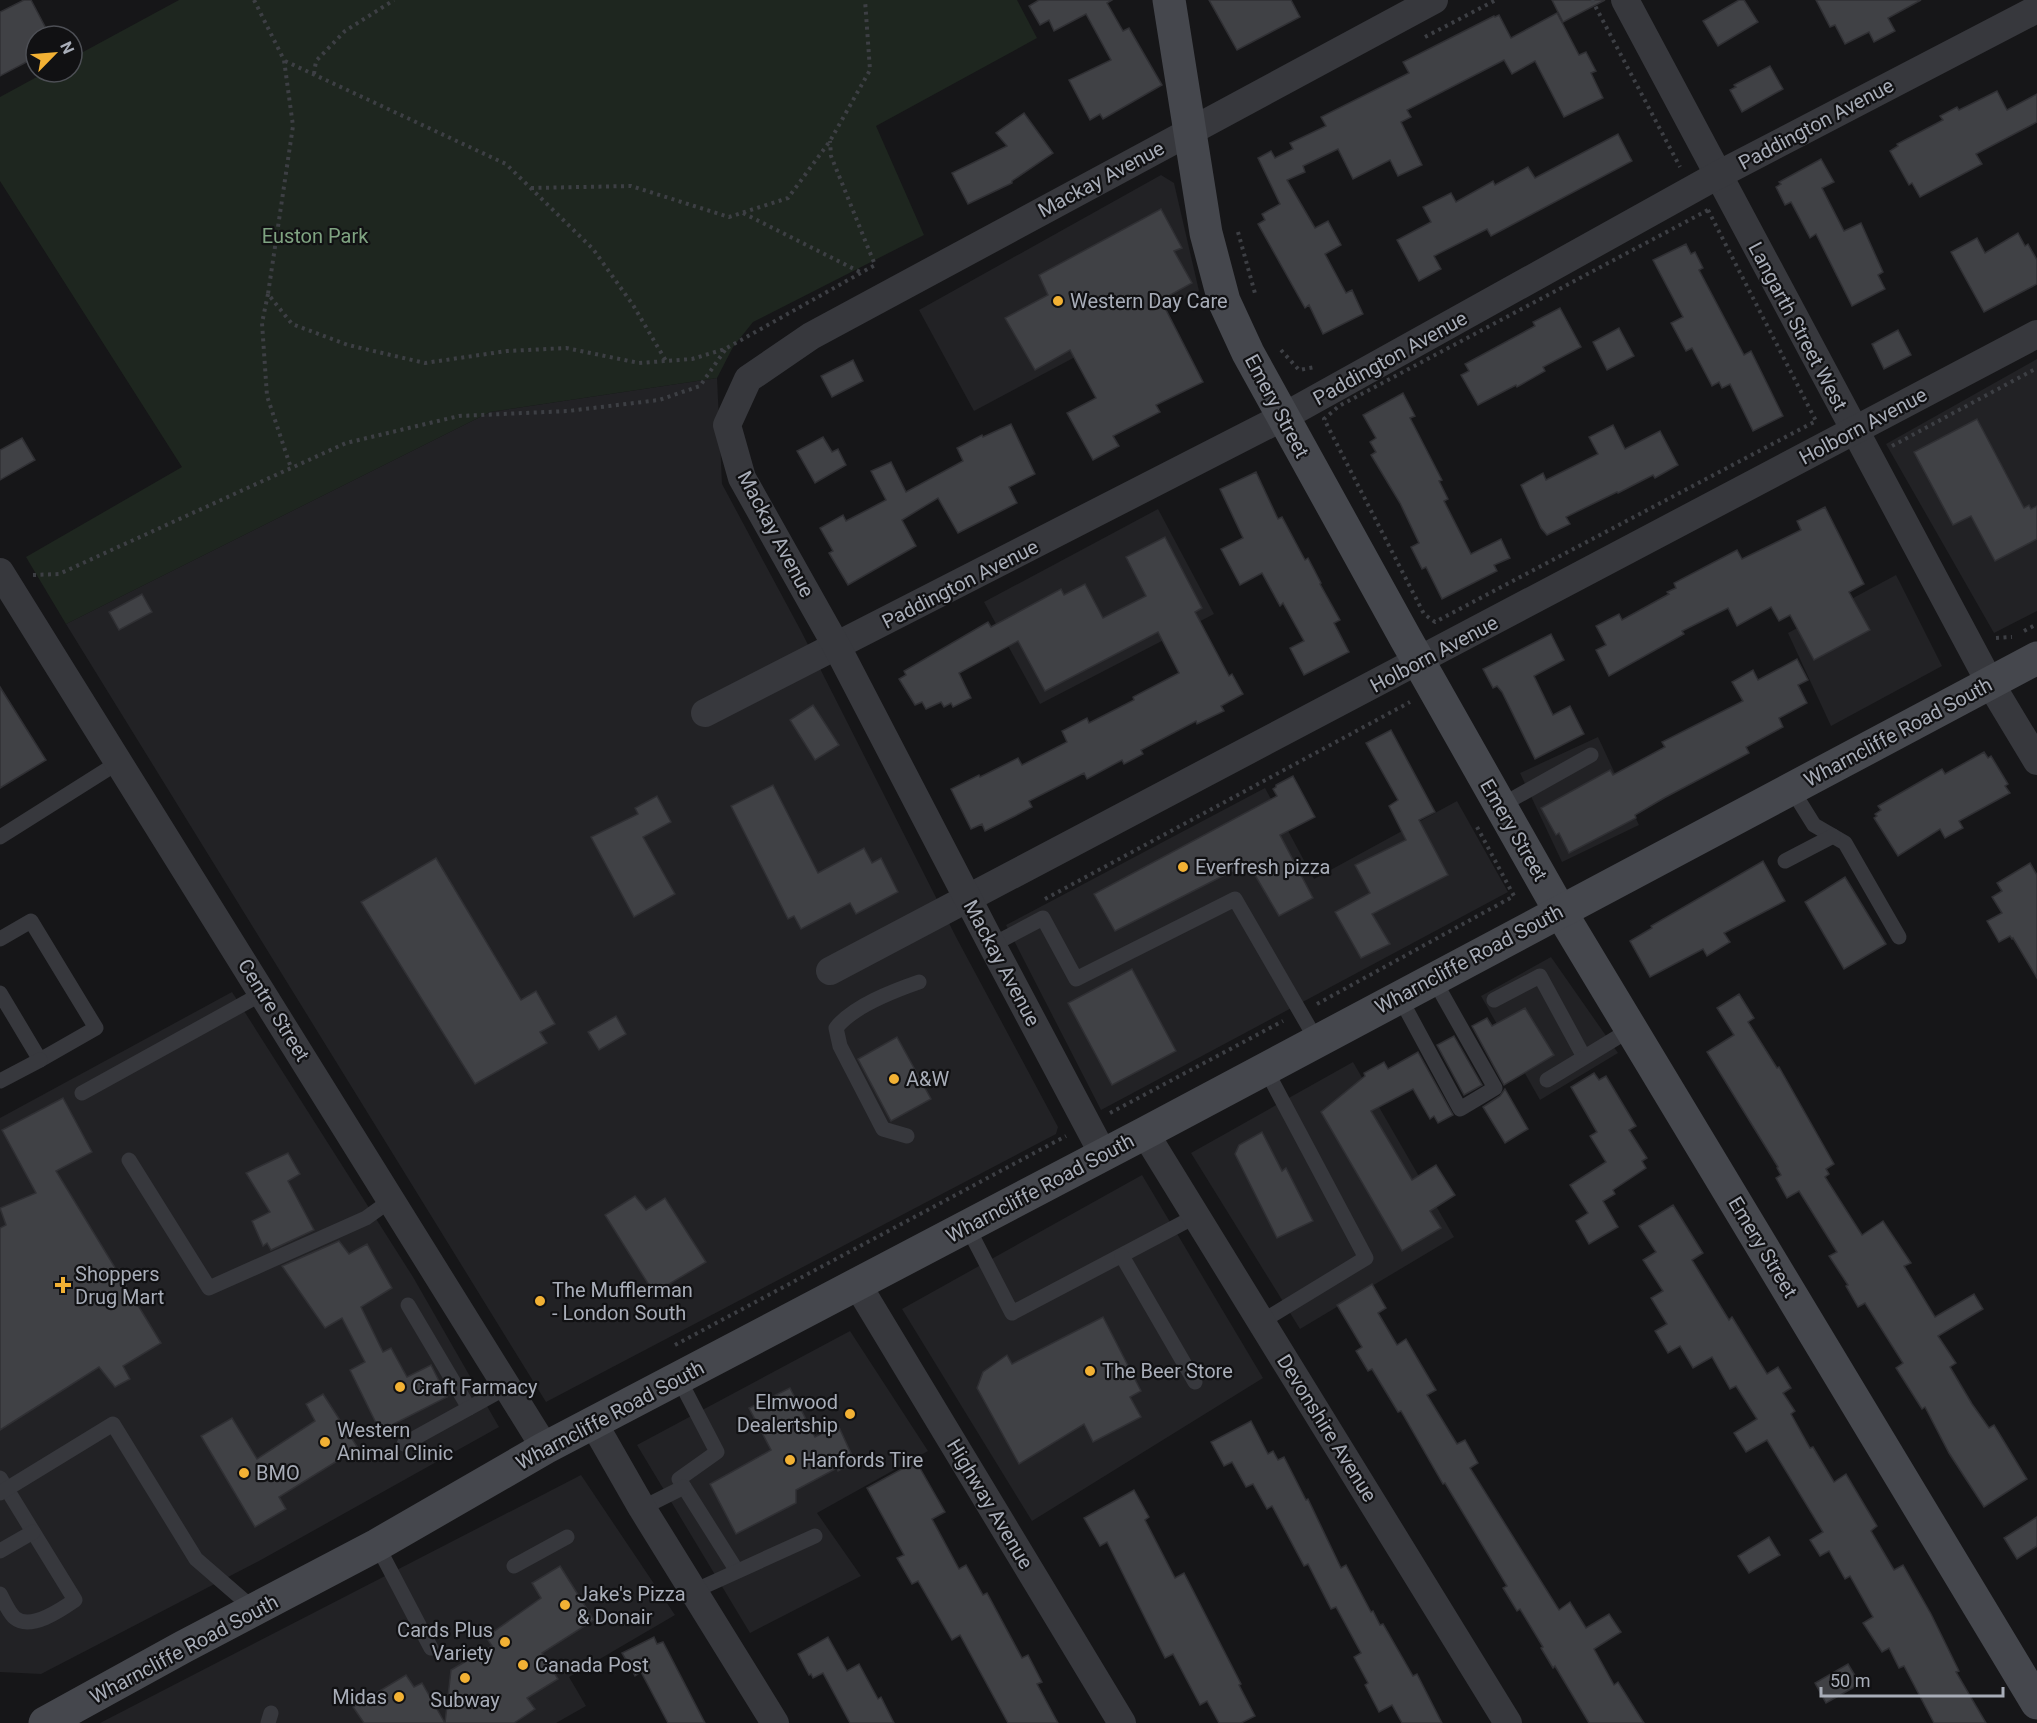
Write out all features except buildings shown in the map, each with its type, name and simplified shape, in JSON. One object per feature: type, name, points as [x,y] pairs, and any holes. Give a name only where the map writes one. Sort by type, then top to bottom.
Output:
[{"type":"main road","name":"Emery Street","points":[[1169,0],[1206,233],[1224,301],[1248,353],[1419,662],[1488,815],[1560,910],[2037,1703]]},
{"type":"main road","name":"Wharncliffe Road South","points":[[45,1723],[377,1545],[545,1448],[2037,658]]},
{"type":"street","name":"Mackay Avenue","points":[[1103,1154],[837,647],[742,478],[727,424],[748,380],[812,336],[1434,0]]},
{"type":"street","name":"Langarth Street West","points":[[1625,0],[1990,683],[2037,761]]},
{"type":"street","name":"Paddington Avenue","points":[[705,713],[1283,417],[1718,175],[2037,9]]},
{"type":"street","name":"Holborn Avenue","points":[[830,971],[2037,334]]},
{"type":"street","name":"Centre Street","points":[[1,574],[545,1448]]},
{"type":"street","name":"Devonshire Avenue","points":[[1145,1132],[1509,1723]]},
{"type":"street","name":"Highway Avenue","points":[[857,1284],[1122,1723]]},
{"type":"street","points":[[594,1424],[642,1508],[775,1723]]},
{"type":"lane","points":[[1488,815],[1591,755]]},
{"type":"lane","points":[[0,837],[119,762]]},
{"type":"lane","points":[[1791,788],[1814,825],[1845,843],[1899,937]]},
{"type":"lane","points":[[1785,861],[1833,836]]},
{"type":"lane","points":[[992,945],[1043,918],[1076,979],[1235,899],[1317,1041]]},
{"type":"lane","points":[[0,939],[31,921],[96,1028],[0,1082]]},
{"type":"lane","points":[[1494,1000],[1540,976],[1584,1057]]},
{"type":"lane","points":[[1399,996],[1460,1109],[1496,1088],[1433,978]]},
{"type":"lane","points":[[907,1136],[883,1129],[840,1046],[836,1028],[844,1018],[895,990],[919,982]]},
{"type":"lane","points":[[0,993],[40,1060]]},
{"type":"lane","points":[[82,1092],[263,993]]},
{"type":"lane","points":[[1546,1080],[1631,1029]]},
{"type":"lane","points":[[1261,1322],[1366,1257],[1265,1068]]},
{"type":"lane","points":[[129,1160],[209,1288],[366,1218],[391,1200]]},
{"type":"lane","points":[[967,1226],[1012,1313],[1196,1216]]},
{"type":"lane","points":[[1122,1256],[1195,1382]]},
{"type":"lane","points":[[408,1305],[469,1408]]},
{"type":"lane","points":[[678,1379],[717,1452],[679,1479],[737,1571]]},
{"type":"lane","points":[[404,1444],[507,1387]]},
{"type":"lane","points":[[0,1594],[14,1618],[26,1623],[53,1615],[75,1600],[2,1487],[113,1424],[196,1559],[255,1610]]},
{"type":"lane","points":[[642,1508],[684,1487]]},
{"type":"lane","points":[[0,1551],[33,1532]]},
{"type":"lane","points":[[694,1591],[814,1536]]},
{"type":"lane","points":[[514,1566],[567,1537]]},
{"type":"lane","points":[[377,1545],[431,1648]]},
{"type":"path","points":[[254,0],[284,60],[293,126],[262,323],[267,396],[291,468]]},
{"type":"path","points":[[314,74],[316,60],[345,31],[394,0]]},
{"type":"path","points":[[531,188],[632,186],[729,217],[788,198],[830,141],[870,70],[865,0]]},
{"type":"path","points":[[1424,38],[1496,0]]},
{"type":"path","points":[[1592,0],[1683,172]]},
{"type":"path","points":[[284,60],[506,164],[593,249],[633,305],[666,361]]},
{"type":"path","points":[[268,294],[292,324],[348,345],[425,363],[507,351],[566,348],[639,363],[692,358],[725,349],[875,265],[831,156],[830,141]]},
{"type":"path","points":[[1708,210],[1816,421],[1435,622],[1424,614],[1324,419],[1339,406],[1708,210]]},
{"type":"path","points":[[742,213],[862,273]]},
{"type":"path","points":[[1236,227],[1259,304]]},
{"type":"path","points":[[1277,341],[1281,351],[1299,370],[1318,367]]},
{"type":"path","points":[[1,574],[59,574],[346,443],[459,416],[568,411],[659,400],[700,386],[725,349]]},
{"type":"path","points":[[1889,448],[2037,368]]},
{"type":"path","points":[[1991,634],[1996,638],[2010,638],[2037,624]]},
{"type":"path","points":[[1035,904],[1410,702],[1416,712]]},
{"type":"path","points":[[675,1344],[1301,1012],[1514,896],[1488,815]]},
{"type":"shaded area","name":"Western Day Care","points":[[1161,175],[1174,183],[1199,291],[974,411],[919,310]]},
{"type":"shaded area","points":[[2037,359],[2037,611],[1994,633],[1886,444]]},
{"type":"shaded area","points":[[717,378],[722,484],[801,631],[956,937],[1058,1127],[1056,1134],[546,1402],[66,624],[490,412]]},
{"type":"shaded area","points":[[1158,509],[1214,614],[1040,704],[984,602]]},
{"type":"shaded area","points":[[1896,575],[1942,666],[1831,726],[1788,633]]},
{"type":"shaded area","points":[[1598,737],[1639,825],[1562,862],[1520,773]]},
{"type":"shaded area","points":[[1265,788],[1314,879],[1457,801],[1508,892],[1101,1110],[1006,925]]},
{"type":"shaded area","points":[[1551,957],[1618,1053],[1540,1100],[1481,996]]},
{"type":"shaded area","points":[[232,992],[413,1277],[499,1427],[259,1561],[41,1674],[0,1672],[0,1118]]},
{"type":"shaded area","points":[[1353,1062],[1454,1237],[1300,1329],[1191,1153]]},
{"type":"shaded area","points":[[1142,1175],[1263,1378],[1032,1521],[902,1309]]},
{"type":"shaded area","points":[[850,1331],[928,1451],[817,1513],[861,1576],[750,1633],[637,1445]]},
{"type":"shaded area","points":[[581,1475],[675,1615],[569,1677],[586,1706],[556,1723],[100,1723]]},
{"type":"green space","name":"Euston Park","points":[[179,0],[1017,0],[1037,38],[876,126],[924,235],[753,322],[733,347],[717,378],[490,412],[66,624],[26,557],[182,467],[0,181],[0,97],[24,84],[84,84],[84,51]]},
{"type":"place","name":"Western Day Care","points":[[1058,301]]},
{"type":"place","name":"Everfresh pizza","points":[[1183,867]]},
{"type":"place","name":"A&W","points":[[894,1079]]},
{"type":"place","name":"Shoppers Drug Mart","points":[[63,1285]]},
{"type":"place","name":"The Mufflerman - London South","points":[[540,1301]]},
{"type":"place","name":"The Beer Store","points":[[1090,1371]]},
{"type":"place","name":"Craft Farmacy","points":[[400,1387]]},
{"type":"place","name":"Elmwood Dealertship","points":[[850,1414]]},
{"type":"place","name":"Western Animal Clinic","points":[[325,1442]]},
{"type":"place","name":"Hanfords Tire","points":[[790,1460]]},
{"type":"place","name":"BMO","points":[[244,1473]]},
{"type":"place","name":"Jake's Pizza & Donair","points":[[565,1605]]},
{"type":"place","name":"Cards Plus Variety","points":[[505,1642]]},
{"type":"place","name":"Canada Post","points":[[523,1665]]},
{"type":"place","name":"Subway","points":[[465,1678]]},
{"type":"place","name":"Midas","points":[[399,1697]]}]
